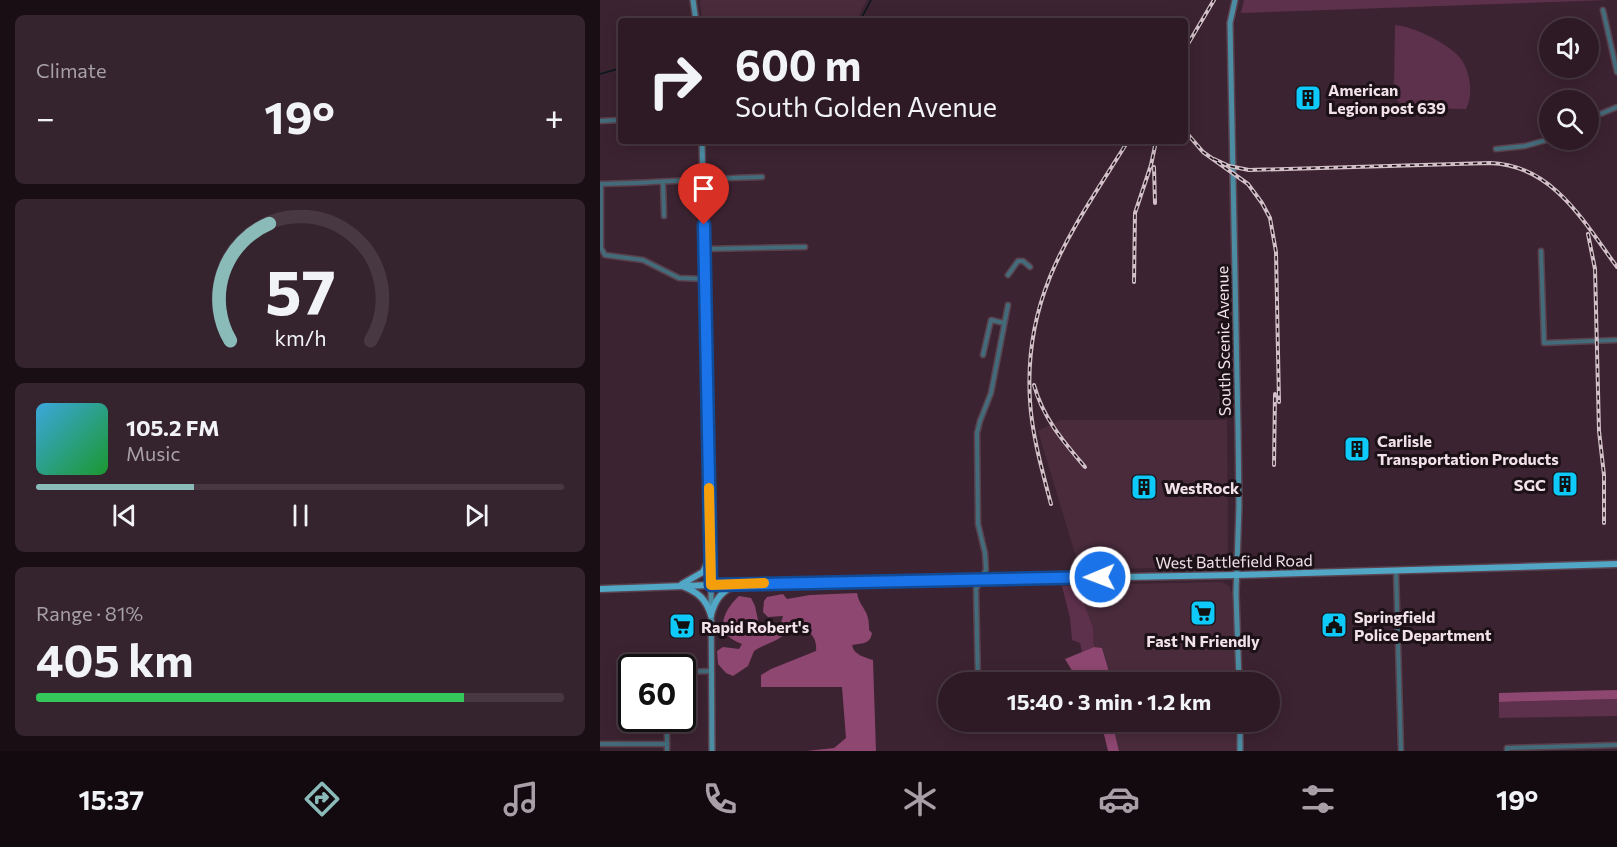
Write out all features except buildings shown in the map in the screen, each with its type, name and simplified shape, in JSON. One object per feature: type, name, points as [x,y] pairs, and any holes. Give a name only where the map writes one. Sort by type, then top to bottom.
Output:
[{"type":"main road","points":[[693,0],[696,18]]},
{"type":"main road","name":"South Scenic Avenue","points":[[1235,0],[1230,23],[1238,439],[1236,575],[1239,672]]},
{"type":"main road","points":[[702,144],[712,751]]},
{"type":"main road","points":[[679,585],[702,573],[710,558]]},
{"type":"main road","name":"West Battlefield Road","points":[[600,589],[679,585],[1236,575],[1617,564]]},
{"type":"main road","points":[[711,615],[722,593],[739,584]]},
{"type":"main road","points":[[679,585],[700,596],[705,601],[711,615]]},
{"type":"main road","points":[[1240,732],[1240,751]]},
{"type":"street","points":[[1603,10],[1617,72]]},
{"type":"street","points":[[1599,114],[1617,107]]},
{"type":"street","points":[[600,120],[618,120]]},
{"type":"street","points":[[1496,149],[1539,143]]},
{"type":"street","points":[[705,279],[679,278],[643,260],[607,255],[601,248],[600,184],[762,177]]},
{"type":"street","points":[[663,183],[664,216]]},
{"type":"street","points":[[704,249],[805,247]]},
{"type":"street","points":[[1541,251],[1544,343],[1617,340]]},
{"type":"street","points":[[1008,275],[1018,261],[1023,261],[1030,267]]},
{"type":"street","points":[[978,672],[976,589],[986,570],[985,553],[978,524],[977,433],[991,393],[1008,305]]},
{"type":"street","points":[[984,356],[991,320],[1005,322]]},
{"type":"street","points":[[1396,571],[1401,751]]},
{"type":"street","points":[[696,672],[711,671]]},
{"type":"street","points":[[667,732],[667,751]]},
{"type":"street","points":[[600,744],[667,744]]},
{"type":"street","points":[[1507,750],[1617,745]]},
{"type":"shaded area","points":[[700,0],[867,0],[858,18],[702,18]]},
{"type":"shaded area","points":[[1244,0],[1609,0],[1241,13]]},
{"type":"shaded area","points":[[1395,25],[1431,37],[1456,53],[1467,70],[1470,84],[1470,97],[1466,109],[1417,108],[1416,104],[1400,103],[1397,100],[1397,85],[1394,84]]},
{"type":"shaded area","points":[[1060,420],[1227,420],[1228,566],[1080,570],[1038,431]]},
{"type":"shaded area","points":[[1222,582],[1229,586],[1232,594],[1235,672],[1109,672],[1102,648],[1094,647],[1093,627],[1077,585]]},
{"type":"shaded area","points":[[1077,585],[1093,627],[1094,647],[1082,652],[1080,643],[1072,640],[1070,618],[1062,586]]},
{"type":"shaded area","points":[[857,593],[872,633],[867,642],[852,645],[857,653],[873,660],[876,751],[806,751],[834,748],[846,738],[842,687],[761,687],[761,675],[816,651],[815,640],[805,630],[791,622],[785,634],[754,651],[748,666],[733,676],[726,673],[718,664],[717,651],[723,647],[739,649],[742,644],[727,635],[723,623],[725,616],[739,596],[751,598],[759,625],[771,632],[781,623],[783,616],[768,617],[763,612],[764,601],[767,597],[783,594],[787,599],[810,595]]},
{"type":"shaded area","points":[[1094,647],[1102,648],[1109,672],[1073,672],[1065,659]]},
{"type":"shaded area","points":[[1617,690],[1617,699],[1499,702],[1499,693]]},
{"type":"shaded area","points":[[1617,699],[1617,716],[1499,718],[1499,702]]},
{"type":"shaded area","points":[[1103,732],[1114,732],[1119,751],[1108,751]]},
{"type":"shaded area","points":[[1114,732],[1236,732],[1236,751],[1119,751]]},
{"type":"waterway","points":[[862,18],[871,0]]},
{"type":"waterway","points":[[600,74],[618,69]]},
{"type":"railway","points":[[1188,44],[1214,0]]},
{"type":"railway","points":[[1188,134],[1203,152],[1248,184],[1270,218],[1276,252],[1279,402]]},
{"type":"railway","points":[[1051,504],[1031,414],[1030,362],[1035,327],[1056,263],[1071,233],[1126,144]]},
{"type":"railway","points":[[1134,282],[1135,213],[1155,146]]},
{"type":"railway","points":[[1214,159],[1229,166],[1249,170],[1490,163],[1512,166],[1532,174],[1565,199],[1617,267]]},
{"type":"railway","points":[[1154,167],[1155,203]]},
{"type":"railway","points":[[1588,234],[1595,269],[1604,523]]},
{"type":"railway","points":[[1034,385],[1048,419],[1085,467]]},
{"type":"railway","points":[[1274,465],[1275,394]]},
{"type":"slow traffic","points":[[709,488],[711,585],[764,583]]},
{"type":"place","name":"American Legion post 639","points":[[1308,98]]},
{"type":"place","name":"Carlisle Transportation Products","points":[[1357,449]]},
{"type":"place","name":"SGC","points":[[1565,484]]},
{"type":"place","name":"WestRock","points":[[1144,487]]},
{"type":"place","name":"Fast 'N Friendly","points":[[1203,613]]},
{"type":"place","name":"Springfield Police Department","points":[[1334,625]]},
{"type":"place","name":"Rapid Robert's","points":[[682,626]]},
{"type":"route","points":[[704,225],[711,585],[1100,577]]}]
